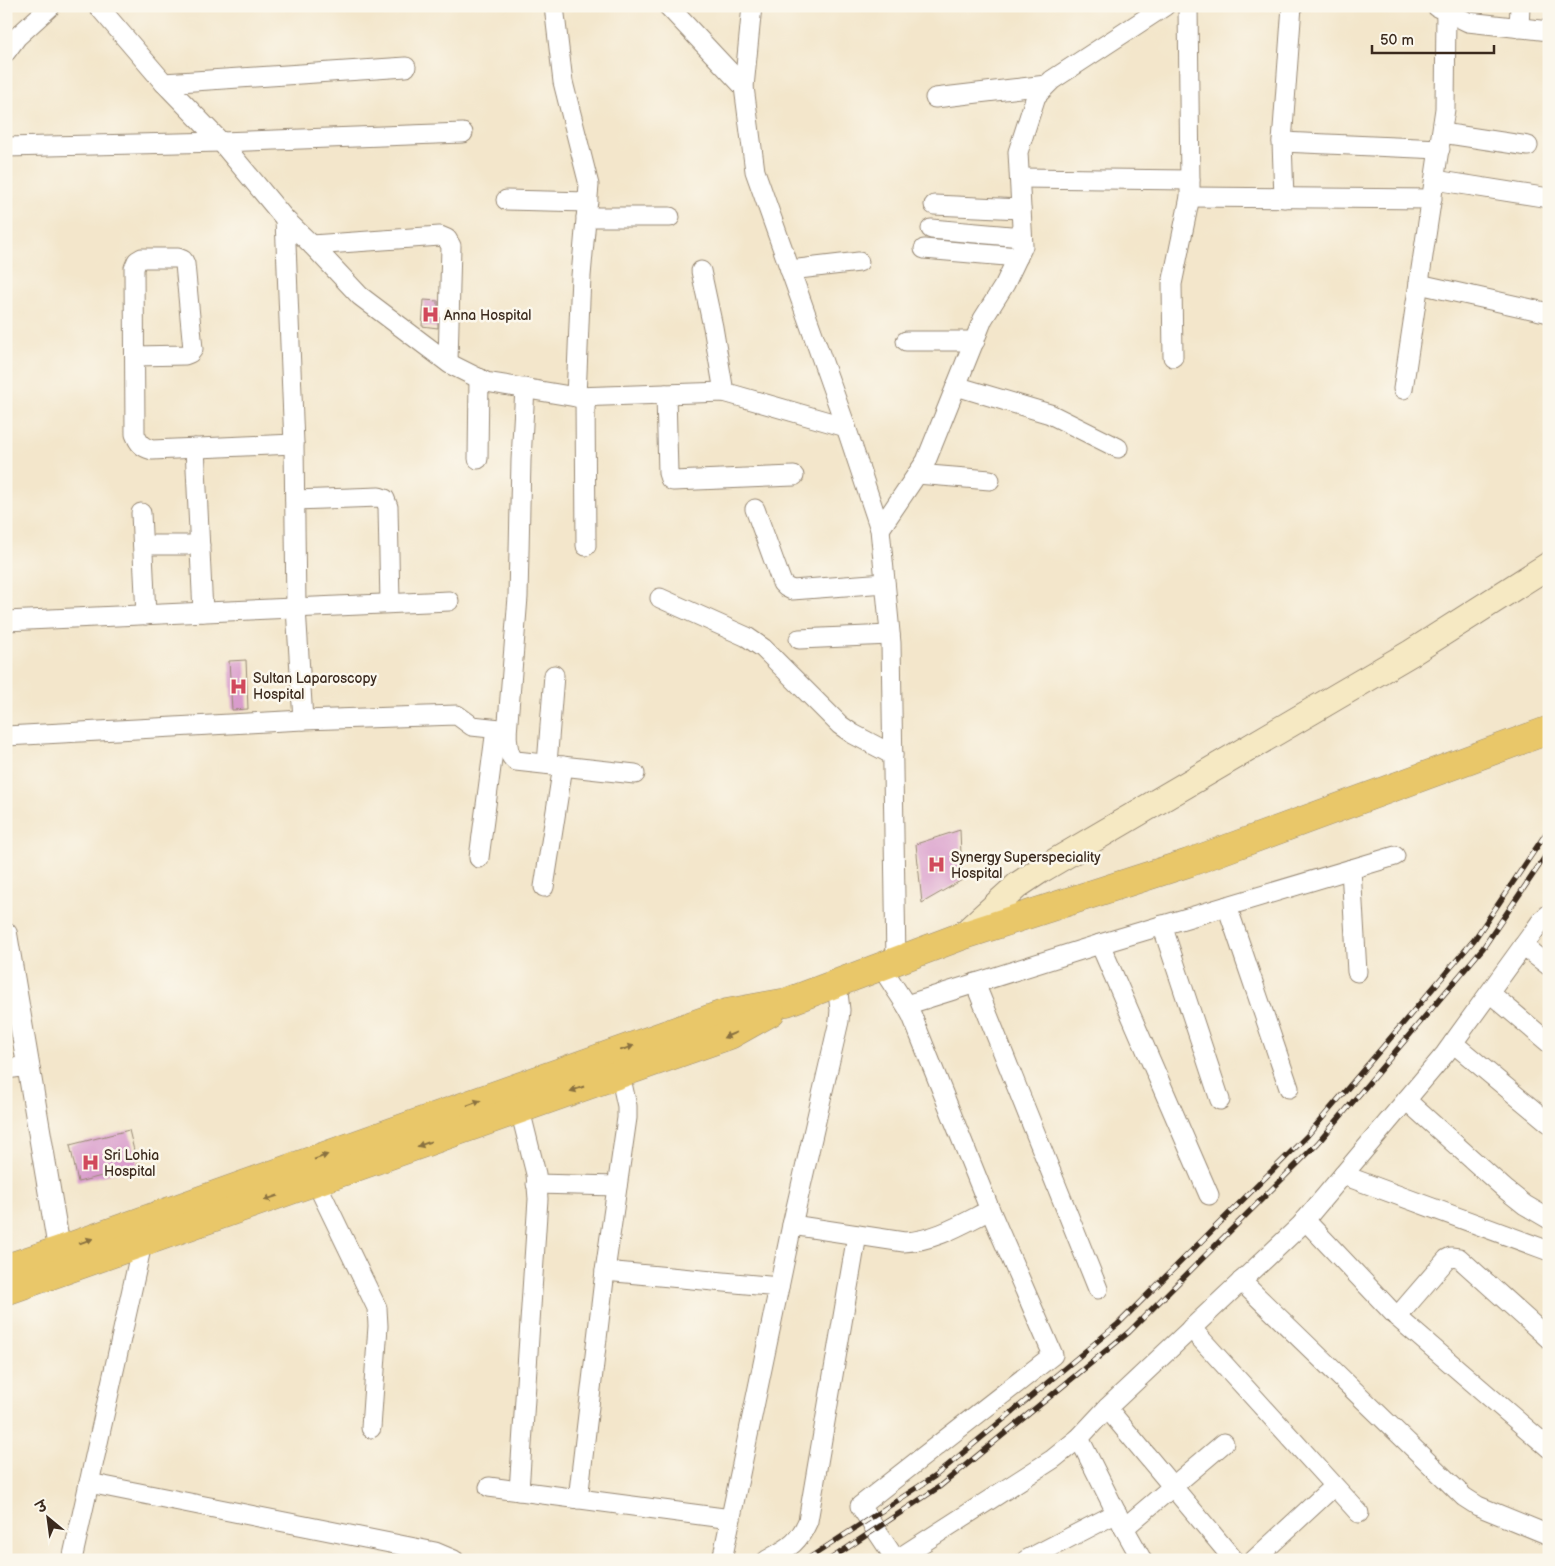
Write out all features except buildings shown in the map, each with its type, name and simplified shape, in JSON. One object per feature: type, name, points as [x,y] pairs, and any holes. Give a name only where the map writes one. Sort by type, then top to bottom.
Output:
[{"type":"main road","points":[[962,936],[1018,885],[1039,871],[1411,653],[1549,565]]},
{"type":"main road","points":[[6,1291],[61,1261],[726,1013],[787,1002],[962,936],[1188,862],[1549,730]]},
{"type":"main road","points":[[6,1268],[61,1261],[142,1244],[730,1035],[787,1002]]},
{"type":"street","points":[[6,52],[17,37],[51,6]]},
{"type":"street","points":[[98,6],[164,83],[221,142],[285,219],[360,296],[448,362],[486,382],[580,397],[724,392],[846,427]]},
{"type":"street","points":[[554,6],[563,82],[589,185],[581,276],[580,397],[586,546]]},
{"type":"street","points":[[668,6],[744,87]]},
{"type":"street","points":[[752,6],[744,87],[755,171],[846,427],[880,529],[890,635],[893,755],[889,965],[990,1210],[1053,1355],[860,1506],[896,1560],[1035,1472],[1079,1438],[1106,1408],[1305,1220],[1453,1043],[1523,946],[1549,914]]},
{"type":"street","points":[[880,529],[926,461],[983,319],[1005,284],[1023,246],[1018,152],[1036,96],[1052,80],[1165,6]]},
{"type":"street","points":[[1173,357],[1172,284],[1190,188],[1188,6]]},
{"type":"street","points":[[1284,198],[1282,142],[1292,6]]},
{"type":"street","points":[[1519,28],[1520,6]]},
{"type":"street","points":[[1403,389],[1445,109],[1441,9],[1468,14],[1519,28],[1549,31]]},
{"type":"street","points":[[164,83],[406,66]]},
{"type":"street","points":[[936,98],[1046,85]]},
{"type":"street","points":[[6,147],[221,142],[463,133]]},
{"type":"street","points":[[1282,142],[1441,141],[1528,146]]},
{"type":"street","points":[[1020,178],[1190,188],[1284,198],[1432,199]]},
{"type":"street","points":[[1435,180],[1549,198]]},
{"type":"street","points":[[506,200],[670,217]]},
{"type":"street","points":[[934,205],[1021,209]]},
{"type":"street","points":[[285,219],[294,444],[296,608],[303,720]]},
{"type":"street","points":[[931,229],[1022,237]]},
{"type":"street","points":[[312,245],[440,236],[447,239],[450,246],[448,362]]},
{"type":"street","points":[[924,249],[1018,257]]},
{"type":"street","points":[[135,356],[185,355],[193,350],[185,264],[178,258],[142,258],[137,261],[134,268],[135,434],[138,441],[143,447],[152,450],[294,444]]},
{"type":"street","points":[[790,270],[859,262]]},
{"type":"street","points":[[701,271],[715,335],[724,392]]},
{"type":"street","points":[[1419,284],[1549,313]]},
{"type":"street","points":[[906,341],[975,341]]},
{"type":"street","points":[[478,378],[478,459]]},
{"type":"street","points":[[956,386],[1050,414],[1118,448]]},
{"type":"street","points":[[479,858],[501,732],[518,597],[521,460],[525,388]]},
{"type":"street","points":[[666,394],[668,473],[673,481],[794,476]]},
{"type":"street","points":[[195,448],[203,612]]},
{"type":"street","points":[[918,474],[990,480]]},
{"type":"street","points":[[295,500],[379,497],[384,499],[388,507],[390,603]]},
{"type":"street","points":[[755,509],[782,583],[786,587],[792,590],[885,583]]},
{"type":"street","points":[[141,513],[146,615]]},
{"type":"street","points":[[143,545],[200,545]]},
{"type":"street","points":[[660,598],[747,637],[763,648],[840,725],[893,755]]},
{"type":"street","points":[[6,621],[449,600]]},
{"type":"street","points":[[799,640],[890,635]]},
{"type":"street","points":[[544,887],[555,765],[554,675]]},
{"type":"street","points":[[6,736],[303,720],[457,715],[472,726],[501,732]]},
{"type":"street","points":[[501,732],[511,758],[516,761],[635,774]]},
{"type":"street","points":[[906,1004],[1395,856]]},
{"type":"street","points":[[1351,869],[1357,972]]},
{"type":"street","points":[[1227,906],[1289,1088]]},
{"type":"street","points":[[1162,925],[1220,1100]]},
{"type":"street","points":[[6,934],[61,1261]]},
{"type":"street","points":[[1100,944],[1209,1195]]},
{"type":"street","points":[[1523,946],[1549,966]]},
{"type":"street","points":[[975,983],[1098,1289]]},
{"type":"street","points":[[722,1560],[792,1225],[839,1021],[840,1010],[837,984]]},
{"type":"street","points":[[1490,993],[1549,1043]]},
{"type":"street","points":[[1453,1043],[1549,1123]]},
{"type":"street","points":[[6,1069],[29,1066]]},
{"type":"street","points":[[578,1499],[605,1271],[627,1112],[620,1074]]},
{"type":"street","points":[[1406,1100],[1506,1190],[1525,1205],[1549,1219]]},
{"type":"street","points":[[518,1491],[538,1199],[536,1174],[520,1110]]},
{"type":"street","points":[[1343,1175],[1549,1251]]},
{"type":"street","points":[[316,1182],[377,1308],[378,1326],[371,1428]]},
{"type":"street","points":[[536,1184],[617,1186]]},
{"type":"street","points":[[792,1225],[904,1242],[918,1242],[932,1238],[990,1210]]},
{"type":"street","points":[[1305,1220],[1397,1317],[1549,1448]]},
{"type":"street","points":[[767,1560],[793,1545],[808,1521],[857,1235]]},
{"type":"street","points":[[72,1560],[142,1244]]},
{"type":"street","points":[[1397,1317],[1447,1259],[1455,1257],[1549,1339]]},
{"type":"street","points":[[605,1271],[779,1287]]},
{"type":"street","points":[[1241,1281],[1464,1497],[1478,1506],[1549,1535]]},
{"type":"street","points":[[1192,1328],[1359,1513]]},
{"type":"street","points":[[1106,1408],[1234,1560]]},
{"type":"street","points":[[1079,1438],[1142,1560]]},
{"type":"street","points":[[1026,1560],[1120,1520],[1173,1486],[1224,1443]]},
{"type":"street","points":[[89,1484],[435,1552],[454,1560]]},
{"type":"street","points":[[1254,1560],[1334,1486]]},
{"type":"street","points":[[489,1487],[731,1519]]},
{"type":"railway","points":[[806,1560],[935,1476],[1118,1324],[1307,1136],[1474,940],[1549,829]]},
{"type":"railway","points":[[829,1560],[939,1487],[1129,1332],[1318,1143],[1483,948],[1549,851]]},
{"type":"place","name":"Anna Hospital","points":[[430,315]]},
{"type":"place","name":"Sultan Laparoscopy Hospital","points":[[239,686]]},
{"type":"place","name":"Synergy Superspeciality Hospital","points":[[937,865]]},
{"type":"place","name":"Sri Lohia Hospital","points":[[90,1163]]}]
